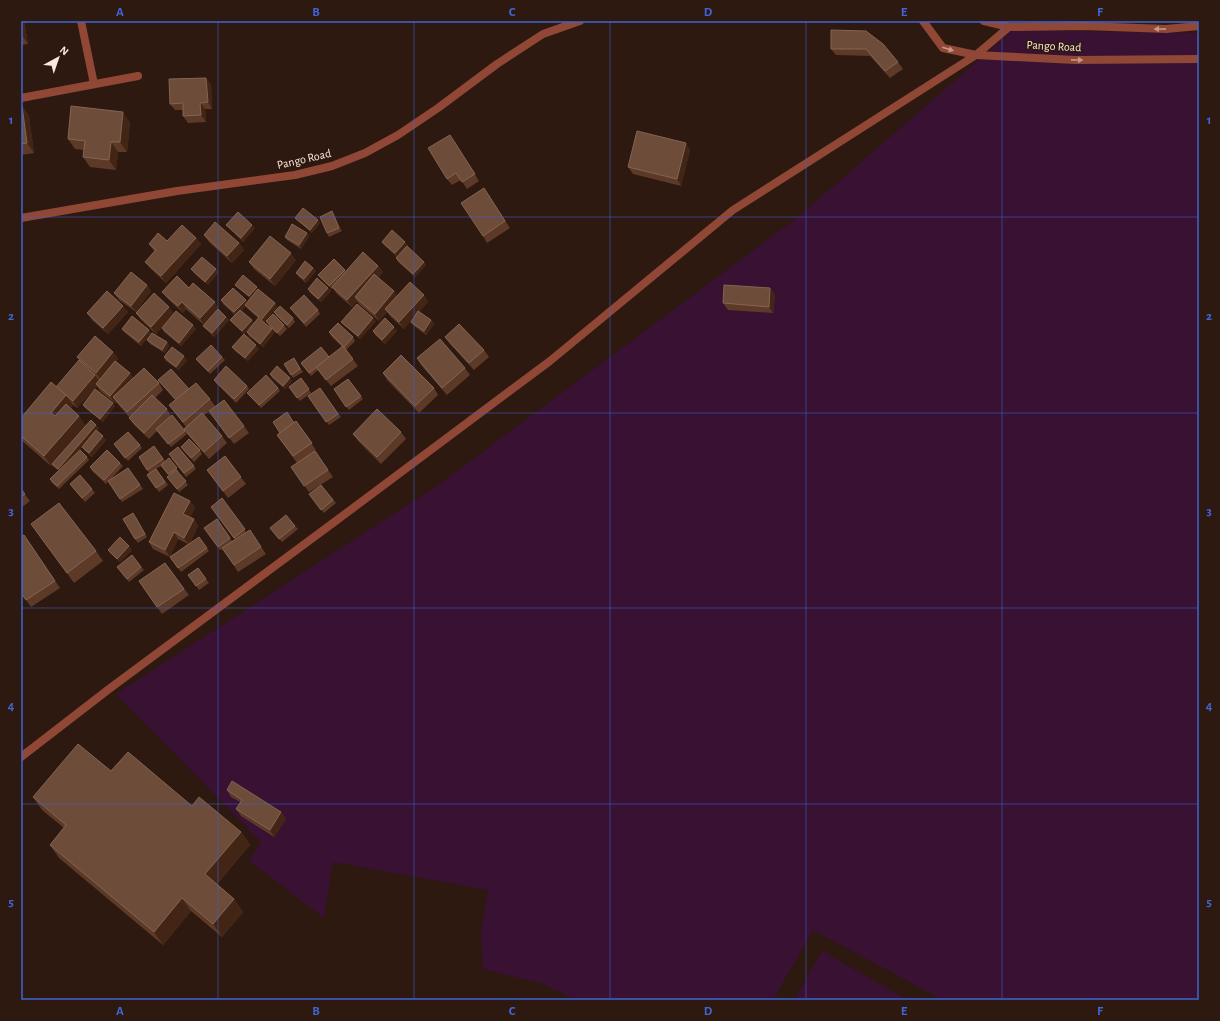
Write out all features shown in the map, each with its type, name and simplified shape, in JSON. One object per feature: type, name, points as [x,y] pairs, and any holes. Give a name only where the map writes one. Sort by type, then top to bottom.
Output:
[{"type":"street","points":[[81,21],[94,84]]},
{"type":"street","name":"Pango Road","points":[[21,218],[177,191],[295,175],[332,166],[365,152],[398,135],[438,108],[497,64],[543,34],[580,21]]},
{"type":"street","name":"Pango Road","points":[[922,21],[943,48],[976,55],[1075,60],[1199,59]]},
{"type":"street","name":"Pango Road","points":[[984,21],[1009,27],[1084,26],[1166,29],[1199,26]]},
{"type":"street","points":[[21,757],[109,689],[325,530],[550,361],[733,210],[976,55],[1009,27]]},
{"type":"street","points":[[21,98],[138,76]]},
{"type":"shaded area","points":[[1013,30],[1199,33],[1199,1000],[938,1000],[939,998],[813,930],[773,1000],[577,1000],[540,983],[483,969],[481,931],[488,890],[333,862],[324,918],[249,861],[261,842],[116,694],[438,485],[798,217]]},
{"type":"shaded area","points":[[822,951],[908,1000],[794,1000]]},
{"type":"building","points":[[831,30],[866,31],[883,44],[898,62],[885,71],[866,49],[831,49]]},
{"type":"building","points":[[206,78],[208,102],[200,103],[201,115],[183,116],[183,103],[170,104],[169,79]]},
{"type":"building","points":[[21,106],[27,143],[21,144]]},
{"type":"building","points":[[71,106],[123,112],[120,142],[111,142],[109,160],[83,157],[85,141],[68,139]]},
{"type":"building","points":[[637,131],[686,143],[677,179],[628,167]]},
{"type":"building","points":[[450,135],[475,174],[462,182],[456,173],[447,179],[428,148]]},
{"type":"building","points":[[484,188],[505,221],[483,236],[461,203]]},
{"type":"building","points":[[303,208],[318,220],[310,230],[295,218]]},
{"type":"building","points":[[332,211],[339,228],[327,233],[320,217]]},
{"type":"building","points":[[238,212],[252,225],[241,238],[226,225]]},
{"type":"building","points":[[215,222],[239,243],[227,256],[204,235]]},
{"type":"building","points":[[292,224],[307,233],[299,245],[285,237]]},
{"type":"building","points":[[182,225],[196,238],[161,276],[145,262],[156,250],[149,244],[158,233],[167,241]]},
{"type":"building","points":[[392,230],[405,242],[395,253],[382,242]]},
{"type":"building","points":[[270,236],[291,253],[270,279],[249,262]]},
{"type":"building","points":[[407,246],[424,262],[413,274],[396,258]]},
{"type":"building","points":[[363,252],[378,266],[347,300],[332,287]]},
{"type":"building","points":[[202,257],[216,269],[205,282],[191,269]]},
{"type":"building","points":[[334,259],[345,270],[329,286],[318,275]]},
{"type":"building","points":[[305,261],[313,268],[304,279],[296,273]]},
{"type":"building","points":[[131,272],[147,285],[131,306],[114,293]]},
{"type":"building","points":[[374,274],[394,291],[375,314],[355,297]]},
{"type":"building","points":[[243,275],[257,287],[249,296],[235,285]]},
{"type":"building","points":[[177,276],[189,288],[193,283],[215,302],[200,318],[182,302],[178,306],[162,292]]},
{"type":"building","points":[[317,278],[328,288],[318,299],[308,289]]},
{"type":"building","points":[[410,282],[424,295],[399,322],[385,309]]},
{"type":"building","points":[[724,285],[770,288],[769,307],[723,303]]},
{"type":"building","points":[[233,288],[246,300],[234,312],[221,300]]},
{"type":"building","points":[[258,289],[275,303],[261,320],[272,329],[260,344],[247,332],[259,317],[245,305]]},
{"type":"building","points":[[107,291],[123,306],[103,328],[87,313]]},
{"type":"building","points":[[154,293],[169,307],[151,327],[136,313]]},
{"type":"building","points":[[304,295],[318,310],[304,323],[290,308]]},
{"type":"building","points":[[357,304],[373,318],[358,336],[341,322]]},
{"type":"building","points":[[280,306],[293,318],[287,325],[274,312]]},
{"type":"building","points":[[218,309],[226,317],[212,333],[203,326]]},
{"type":"building","points":[[240,310],[252,320],[242,331],[230,320]]},
{"type":"building","points":[[176,311],[193,325],[179,343],[162,328]]},
{"type":"building","points":[[418,311],[431,320],[424,331],[411,322]]},
{"type":"building","points":[[273,314],[284,325],[277,333],[266,321]]},
{"type":"building","points":[[132,316],[149,330],[139,342],[122,329]]},
{"type":"building","points":[[385,318],[394,327],[382,340],[373,331]]},
{"type":"building","points":[[338,323],[353,337],[344,347],[329,332]]},
{"type":"building","points":[[459,324],[484,350],[469,363],[445,337]]},
{"type":"building","points":[[152,333],[167,342],[162,350],[147,340]]},
{"type":"building","points":[[244,334],[256,345],[245,358],[232,347]]},
{"type":"building","points":[[95,336],[113,352],[96,373],[77,357]]},
{"type":"building","points":[[440,339],[465,368],[442,388],[417,358]]},
{"type":"building","points":[[211,345],[222,357],[208,371],[196,359]]},
{"type":"building","points":[[343,346],[353,359],[326,380],[316,367]]},
{"type":"building","points":[[172,347],[184,356],[176,367],[164,357]]},
{"type":"building","points":[[321,347],[329,357],[309,373],[301,363]]},
{"type":"building","points":[[401,355],[434,388],[415,406],[383,373]]},
{"type":"building","points":[[294,358],[300,369],[291,375],[284,364]]},
{"type":"building","points":[[79,360],[95,375],[73,401],[56,387]]},
{"type":"building","points":[[115,361],[130,373],[110,396],[96,384]]},
{"type":"building","points":[[226,366],[247,386],[234,399],[214,380]]},
{"type":"building","points":[[277,366],[290,378],[283,386],[270,374]]},
{"type":"building","points":[[144,368],[159,383],[127,412],[113,397]]},
{"type":"building","points":[[171,369],[189,389],[176,400],[158,380]]},
{"type":"building","points":[[266,375],[278,388],[259,405],[247,393]]},
{"type":"building","points":[[301,378],[309,389],[297,398],[289,387]]},
{"type":"building","points":[[348,379],[361,396],[346,407],[334,389]]},
{"type":"building","points":[[51,382],[66,395],[51,413],[55,416],[66,404],[79,416],[44,456],[21,436],[21,418]]},
{"type":"building","points":[[196,383],[210,399],[183,422],[169,405]]},
{"type":"building","points":[[320,388],[338,414],[326,422],[308,396]]},
{"type":"building","points":[[95,389],[113,403],[100,419],[83,405]]},
{"type":"building","points":[[152,395],[167,409],[144,433],[129,418]]},
{"type":"building","points":[[224,400],[244,426],[229,438],[209,411]]},
{"type":"building","points":[[377,409],[401,432],[377,457],[353,434]]},
{"type":"building","points":[[287,412],[294,423],[280,433],[273,422]]},
{"type":"building","points":[[202,413],[222,436],[204,452],[184,429]]},
{"type":"building","points":[[172,415],[185,431],[168,444],[156,429]]},
{"type":"building","points":[[91,420],[96,425],[58,469],[52,464]]},
{"type":"building","points":[[296,421],[312,443],[293,456],[277,435]]},
{"type":"building","points":[[96,430],[103,436],[89,453],[82,447]]},
{"type":"building","points":[[128,432],[140,445],[125,458],[114,444]]},
{"type":"building","points":[[189,439],[200,450],[191,458],[181,447]]},
{"type":"building","points":[[154,446],[163,459],[147,470],[139,457]]},
{"type":"building","points":[[178,447],[194,466],[184,473],[169,454]]},
{"type":"building","points":[[80,450],[87,457],[57,486],[50,479]]},
{"type":"building","points":[[107,450],[120,463],[104,480],[90,467]]},
{"type":"building","points":[[315,451],[328,470],[304,486],[291,467]]},
{"type":"building","points":[[225,456],[241,477],[223,491],[207,470]]},
{"type":"building","points":[[169,458],[177,468],[168,474],[161,465]]},
{"type":"building","points":[[128,468],[140,485],[120,499],[108,481]]},
{"type":"building","points":[[156,469],[165,482],[156,488],[147,475]]},
{"type":"building","points":[[176,470],[186,481],[177,489],[167,477]]},
{"type":"building","points":[[80,475],[92,489],[82,498],[70,484]]},
{"type":"building","points":[[321,485],[333,500],[321,510],[309,494]]},
{"type":"building","points":[[21,489],[25,494],[21,497]]},
{"type":"building","points":[[174,493],[190,501],[183,514],[194,519],[184,538],[174,532],[165,550],[149,542]]},
{"type":"building","points":[[222,498],[245,529],[234,538],[211,507]]},
{"type":"building","points":[[59,503],[96,551],[67,573],[31,524]]},
{"type":"building","points":[[133,513],[145,534],[135,539],[123,519]]},
{"type":"building","points":[[286,515],[295,526],[279,539],[270,528]]},
{"type":"building","points":[[217,519],[230,538],[218,547],[204,528]]},
{"type":"building","points":[[250,530],[261,547],[234,565],[222,548]]},
{"type":"building","points":[[24,535],[55,581],[26,600],[21,593],[21,537]]},
{"type":"building","points":[[120,537],[129,546],[117,559],[108,550]]},
{"type":"building","points":[[199,537],[207,548],[178,568],[170,557]]},
{"type":"building","points":[[132,555],[141,567],[127,579],[117,567]]},
{"type":"building","points":[[165,563],[184,589],[157,607],[139,581]]},
{"type":"building","points":[[198,568],[206,579],[196,586],[188,575]]},
{"type":"building","points":[[78,744],[111,771],[128,752],[192,806],[199,797],[241,832],[205,874],[234,899],[213,924],[182,898],[154,932],[50,845],[66,825],[33,797]]},
{"type":"building","points":[[232,781],[281,812],[270,830],[236,809],[242,800],[227,790]]}]
